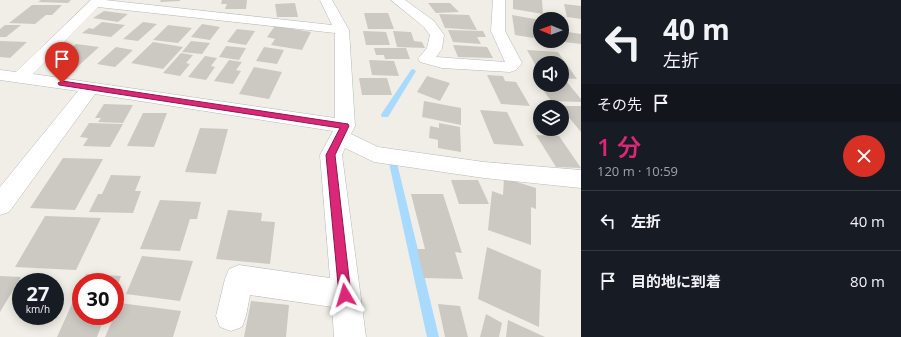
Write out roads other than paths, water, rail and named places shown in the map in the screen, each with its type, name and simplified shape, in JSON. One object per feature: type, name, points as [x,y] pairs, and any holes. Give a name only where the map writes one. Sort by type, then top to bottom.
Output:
[{"type":"street","points":[[210,0],[210,15]]},
{"type":"street","points":[[326,0],[342,30],[342,131],[331,155],[350,337]]},
{"type":"street","points":[[397,0],[429,24],[437,35],[434,49],[426,59],[442,63],[510,66],[514,63],[498,31],[499,0]]},
{"type":"street","points":[[20,77],[98,1],[342,30]]},
{"type":"street","points":[[0,75],[90,88],[342,131],[374,154],[484,170],[581,179]]},
{"type":"street","points":[[0,205],[90,88]]},
{"type":"street","points":[[231,316],[239,279],[345,295]]},
{"type":"waterway","points":[[385,115],[413,71]]},
{"type":"waterway","points":[[393,163],[433,337]]}]
